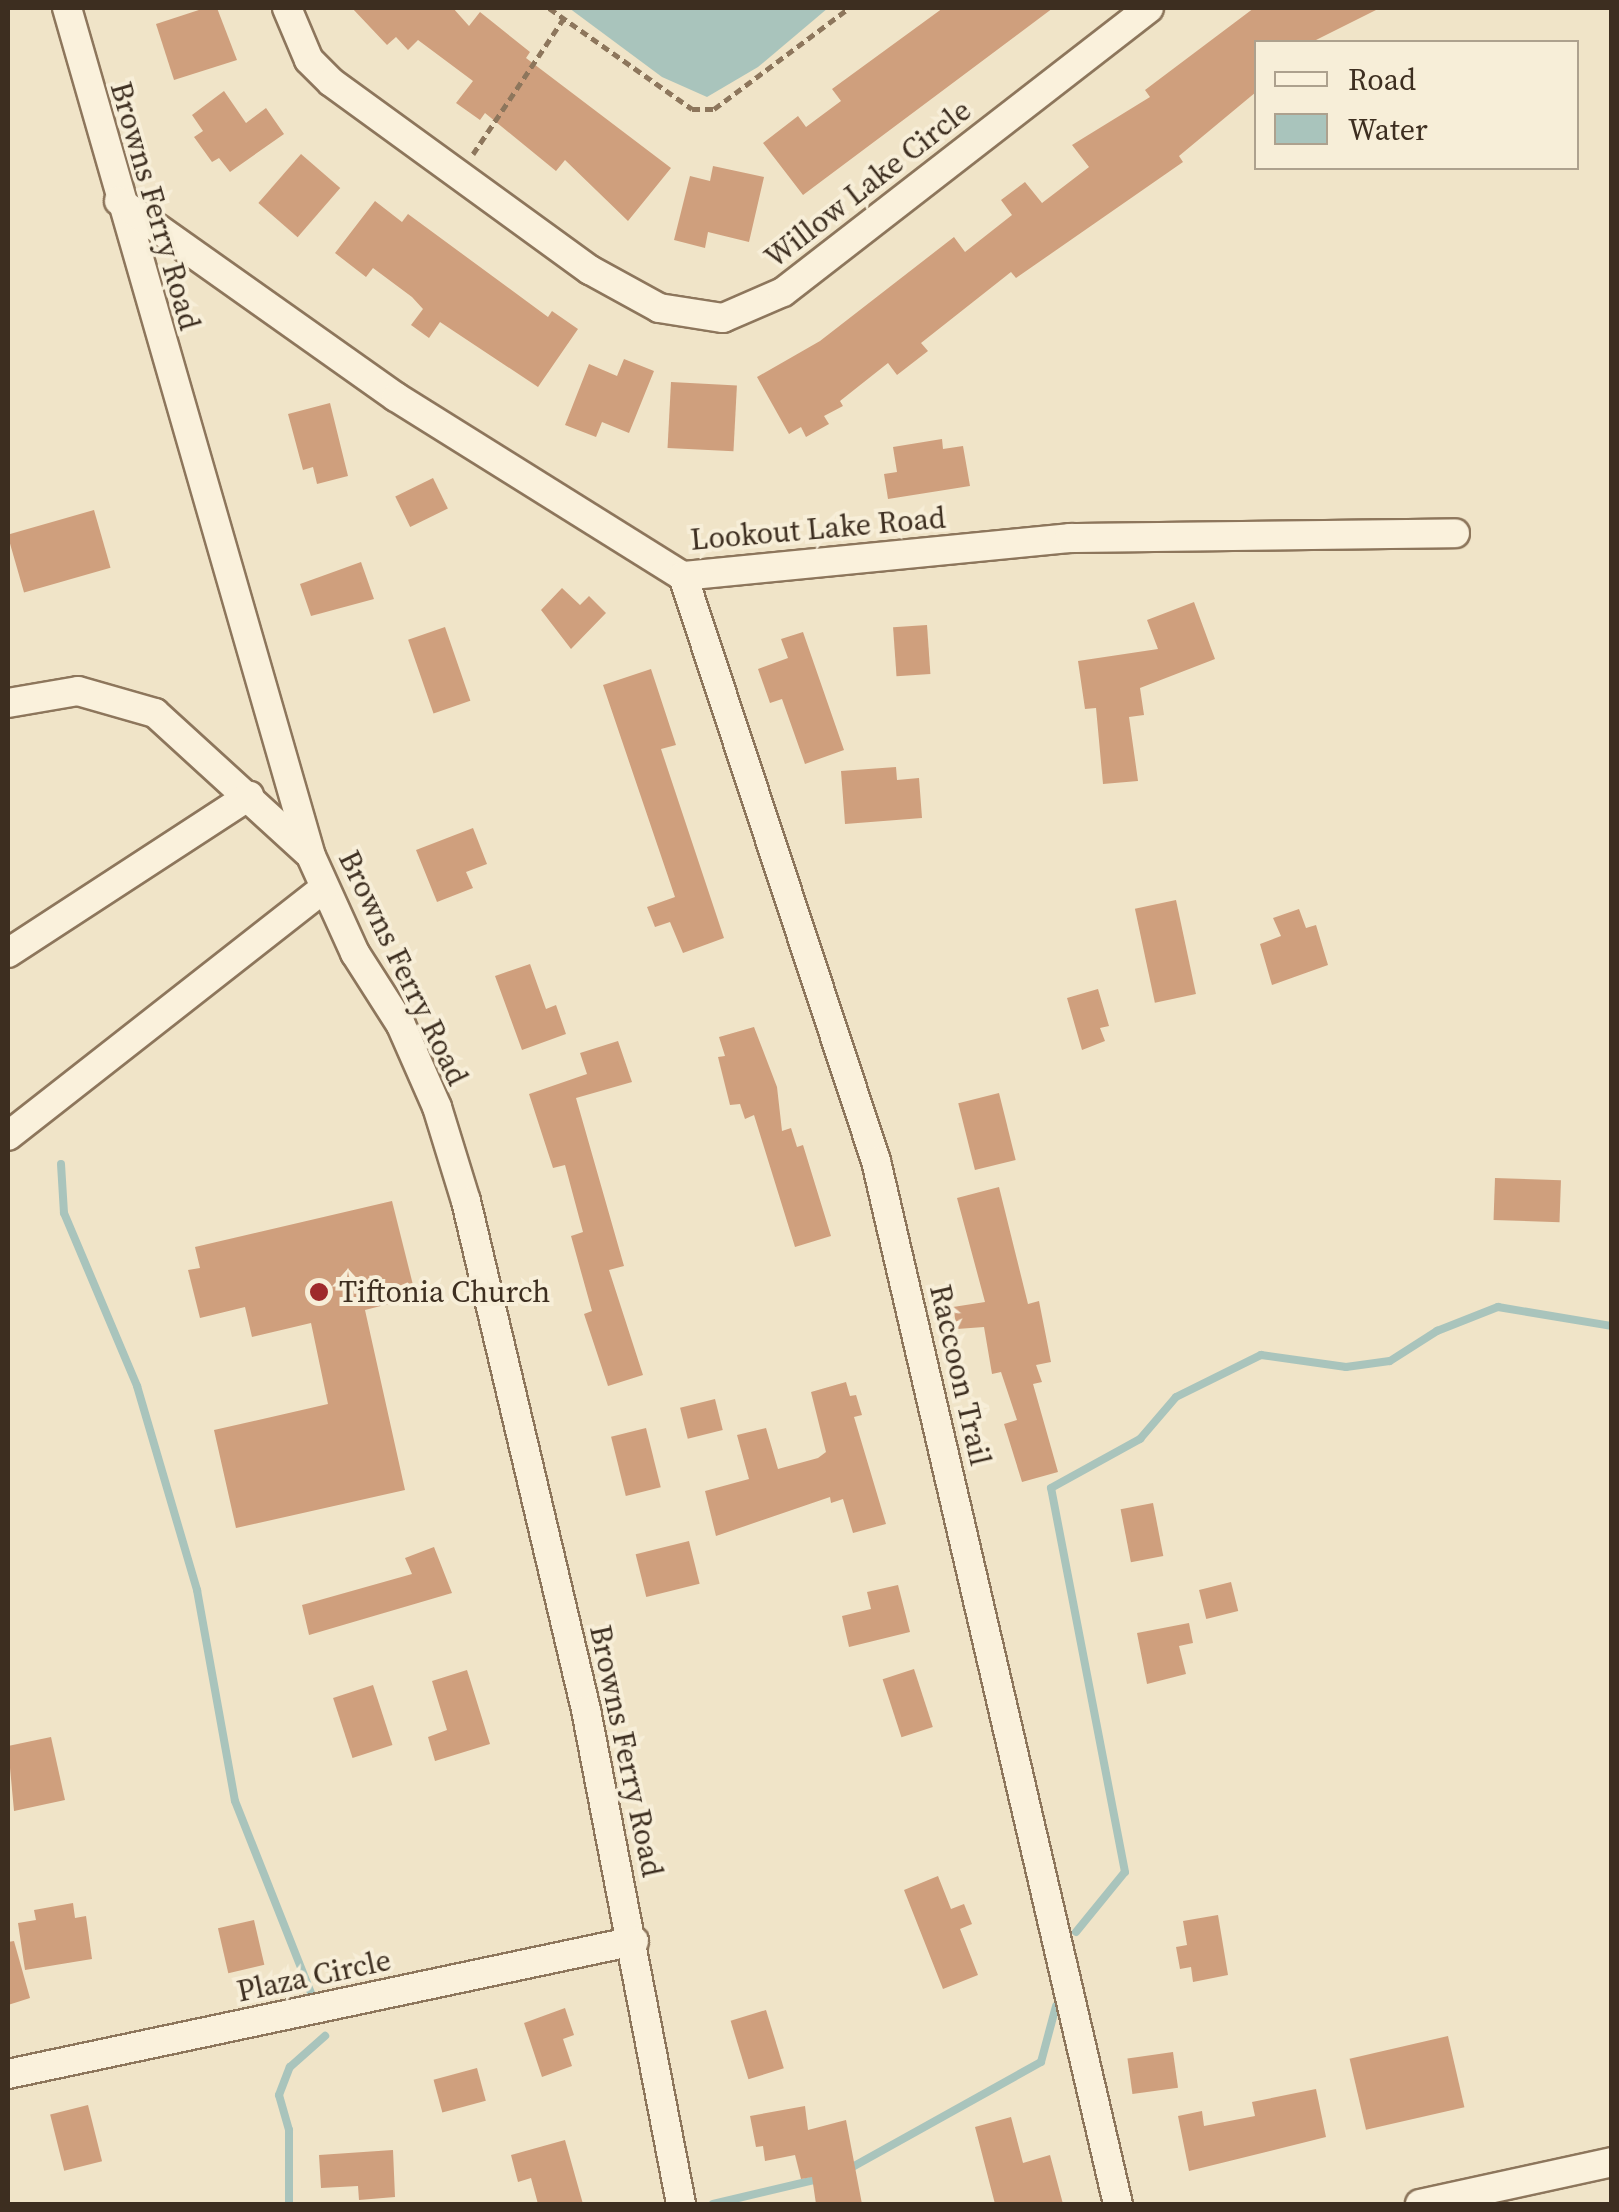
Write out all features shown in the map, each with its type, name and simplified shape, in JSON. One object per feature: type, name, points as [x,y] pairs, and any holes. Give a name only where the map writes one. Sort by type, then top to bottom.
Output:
[{"type":"street","name":"Browns Ferry Road","points":[[67,8],[118,201],[311,856],[323,889],[401,1025],[437,1107],[466,1200],[634,1942],[681,2204]]},
{"type":"street","name":"Willow Lake Circle","points":[[287,8],[309,60],[331,82],[590,270],[644,300],[723,318],[784,292],[1149,8]]},
{"type":"street","name":"Lookout Lake Road","points":[[118,201],[396,397],[683,576],[1070,538],[1455,533]]},
{"type":"street","name":"Raccoon Trail","points":[[683,576],[876,1161],[1118,2204]]},
{"type":"street","points":[[8,703],[78,692],[121,699],[154,713],[311,856]]},
{"type":"street","points":[[8,953],[249,796]]},
{"type":"street","points":[[8,1136],[323,889]]},
{"type":"street","name":"Plaza Circle","points":[[8,2074],[634,1942]]},
{"type":"street","points":[[1420,2204],[1612,2162]]},
{"type":"path","points":[[549,8],[566,16],[692,109],[714,109],[849,8]]},
{"type":"path","points":[[461,176],[566,16]]},
{"type":"water","points":[[569,8],[828,8],[758,67],[707,97],[662,77]]},
{"type":"building","points":[[205,8],[217,8],[237,60],[174,80],[156,24]]},
{"type":"building","points":[[352,8],[453,8],[469,26],[480,12],[530,52],[526,58],[671,168],[628,221],[565,160],[556,171],[485,113],[480,120],[456,103],[473,81],[418,40],[408,50],[396,37],[387,45]]},
{"type":"building","points":[[943,8],[1053,8],[803,195],[763,143],[798,116],[806,127],[841,101],[832,89]]},
{"type":"building","points":[[1254,8],[1380,8],[1316,40],[1254,40],[1254,94],[1179,156],[1183,162],[1016,278],[1011,272],[921,343],[928,351],[897,375],[888,363],[840,401],[843,406],[824,416],[829,424],[806,437],[801,427],[789,434],[757,377],[820,341],[954,237],[965,252],[1012,215],[1001,200],[1025,182],[1042,203],[1089,167],[1072,145],[1150,97],[1145,90]]},
{"type":"building","points":[[224,91],[246,123],[266,108],[284,134],[230,172],[219,158],[212,162],[194,137],[203,131],[192,115]]},
{"type":"building","points":[[301,154],[340,188],[298,237],[258,203]]},
{"type":"building","points":[[713,166],[764,177],[749,242],[708,232],[705,248],[674,240],[690,176],[710,181]]},
{"type":"building","points":[[375,201],[402,222],[408,214],[548,317],[552,311],[578,329],[538,387],[440,322],[429,338],[411,325],[423,309],[412,297],[373,268],[366,277],[335,253]]},
{"type":"building","points":[[624,359],[654,371],[629,433],[602,422],[596,437],[565,425],[589,364],[617,376]]},
{"type":"building","points":[[671,382],[737,385],[733,451],[668,448]]},
{"type":"building","points":[[330,403],[348,476],[317,484],[313,467],[303,470],[288,414]]},
{"type":"building","points":[[942,439],[943,449],[963,446],[970,486],[888,499],[884,474],[897,472],[893,447]]},
{"type":"building","points":[[433,478],[448,509],[410,527],[395,496]]},
{"type":"building","points":[[94,510],[111,568],[24,592],[8,535]]},
{"type":"building","points":[[361,562],[374,599],[311,616],[300,584]]},
{"type":"building","points":[[562,588],[580,605],[589,596],[606,613],[571,649],[541,610]]},
{"type":"building","points":[[1194,602],[1215,659],[1140,688],[1144,715],[1129,717],[1138,781],[1103,784],[1096,708],[1085,709],[1078,661],[1158,649],[1147,620]]},
{"type":"building","points":[[927,625],[930,674],[897,676],[893,627]]},
{"type":"building","points":[[445,627],[470,701],[434,713],[408,640]]},
{"type":"building","points":[[803,632],[844,750],[805,764],[782,699],[770,703],[758,669],[788,658],[781,639]]},
{"type":"building","points":[[651,669],[676,745],[661,749],[724,938],[683,953],[670,922],[655,927],[647,907],[675,897],[603,685]]},
{"type":"building","points":[[896,767],[897,780],[919,778],[922,818],[845,824],[841,771]]},
{"type":"building","points":[[473,828],[487,864],[466,872],[473,888],[437,902],[416,850]]},
{"type":"building","points":[[1176,900],[1196,994],[1155,1003],[1135,909]]},
{"type":"building","points":[[1299,909],[1306,928],[1316,925],[1328,965],[1272,985],[1260,944],[1281,936],[1273,918]]},
{"type":"building","points":[[530,964],[546,1009],[556,1005],[566,1034],[522,1050],[495,976]]},
{"type":"building","points":[[1098,989],[1109,1026],[1100,1028],[1105,1041],[1082,1050],[1067,998]]},
{"type":"building","points":[[754,1027],[777,1087],[782,1131],[791,1128],[797,1147],[803,1145],[831,1236],[795,1247],[754,1115],[745,1119],[740,1104],[730,1105],[718,1057],[725,1056],[719,1037]]},
{"type":"building","points":[[618,1041],[632,1082],[576,1098],[624,1266],[609,1270],[643,1375],[608,1386],[584,1314],[592,1311],[571,1236],[583,1232],[565,1165],[553,1168],[529,1094],[587,1074],[580,1053]]},
{"type":"building","points":[[999,1093],[1016,1160],[975,1170],[958,1103]]},
{"type":"building","points":[[1495,1178],[1561,1180],[1559,1222],[1494,1220]]},
{"type":"building","points":[[999,1187],[1028,1304],[1039,1301],[1051,1362],[1036,1365],[1042,1382],[1033,1384],[1058,1472],[1022,1482],[1004,1424],[1017,1420],[1001,1372],[992,1374],[984,1327],[957,1329],[953,1307],[985,1302],[957,1198]]},
{"type":"building","points":[[392,1201],[416,1297],[365,1310],[405,1490],[236,1528],[214,1430],[328,1404],[311,1323],[252,1337],[245,1307],[200,1318],[188,1270],[200,1268],[195,1247]]},
{"type":"building","points":[[846,1382],[850,1396],[856,1395],[862,1415],[854,1417],[886,1524],[853,1533],[843,1499],[831,1503],[830,1497],[716,1536],[705,1491],[749,1479],[737,1435],[766,1428],[778,1469],[818,1458],[826,1452],[811,1392]]},
{"type":"building","points":[[715,1399],[723,1430],[688,1439],[680,1408]]},
{"type":"building","points":[[646,1428],[661,1487],[626,1496],[611,1437]]},
{"type":"building","points":[[1153,1503],[1163,1556],[1131,1562],[1121,1509]]},
{"type":"building","points":[[689,1541],[700,1584],[646,1597],[636,1554]]},
{"type":"building","points":[[434,1547],[452,1593],[309,1635],[302,1605],[412,1574],[405,1558]]},
{"type":"building","points":[[1231,1582],[1238,1611],[1206,1619],[1199,1590]]},
{"type":"building","points":[[898,1585],[910,1632],[849,1647],[842,1616],[871,1609],[867,1592]]},
{"type":"building","points":[[1189,1623],[1193,1643],[1179,1646],[1186,1674],[1147,1684],[1137,1633]]},
{"type":"building","points":[[914,1669],[933,1727],[901,1737],[883,1679]]},
{"type":"building","points":[[467,1670],[490,1744],[435,1761],[428,1737],[447,1730],[432,1681]]},
{"type":"building","points":[[373,1685],[392,1745],[353,1758],[333,1698]]},
{"type":"building","points":[[51,1737],[65,1800],[14,1811],[8,1746]]},
{"type":"building","points":[[938,1876],[951,1909],[964,1904],[972,1924],[960,1929],[978,1975],[943,1989],[904,1890]]},
{"type":"building","points":[[73,1903],[75,1918],[86,1916],[92,1959],[25,1970],[18,1923],[36,1920],[34,1910]]},
{"type":"building","points":[[1218,1915],[1228,1975],[1193,1982],[1191,1967],[1180,1969],[1176,1947],[1187,1945],[1183,1921]]},
{"type":"building","points":[[254,1920],[264,1965],[228,1973],[218,1928]]},
{"type":"building","points":[[14,1941],[30,1998],[8,2005],[8,1942]]},
{"type":"building","points":[[565,2008],[574,2035],[563,2039],[572,2066],[542,2077],[524,2023]]},
{"type":"building","points":[[766,2010],[784,2068],[748,2079],[731,2021]]},
{"type":"building","points":[[1448,2036],[1464,2107],[1366,2130],[1350,2059]]},
{"type":"building","points":[[1173,2052],[1178,2088],[1132,2094],[1127,2058]]},
{"type":"building","points":[[477,2068],[486,2101],[442,2112],[434,2080]]},
{"type":"building","points":[[1316,2089],[1326,2137],[1189,2171],[1178,2116],[1202,2111],[1204,2126],[1255,2116],[1252,2102]]},
{"type":"building","points":[[88,2105],[102,2161],[64,2171],[50,2114]]},
{"type":"building","points":[[805,2106],[808,2130],[846,2120],[862,2204],[816,2204],[812,2177],[801,2179],[795,2155],[765,2161],[763,2146],[756,2147],[750,2116]]},
{"type":"building","points":[[1011,2117],[1023,2163],[1050,2155],[1063,2204],[995,2204],[975,2127]]},
{"type":"building","points":[[565,2140],[583,2204],[538,2204],[531,2178],[518,2182],[511,2155]]},
{"type":"building","points":[[393,2150],[395,2197],[359,2200],[358,2186],[321,2188],[319,2155]]},
{"type":"waterway","points":[[61,1164],[64,1213],[137,1386],[197,1590],[235,1801],[314,2001]]},
{"type":"waterway","points":[[1076,1932],[1125,1872],[1051,1488],[1140,1439],[1176,1397],[1261,1355],[1346,1367],[1390,1361],[1437,1331],[1498,1307],[1612,1326]]},
{"type":"waterway","points":[[847,2170],[1041,2062],[1056,2006]]},
{"type":"waterway","points":[[289,2204],[289,2130],[279,2095],[290,2067],[325,2036]]},
{"type":"waterway","points":[[713,2204],[819,2179]]},
{"type":"place","name":"Tiftonia Church","points":[[319,1292]]}]
